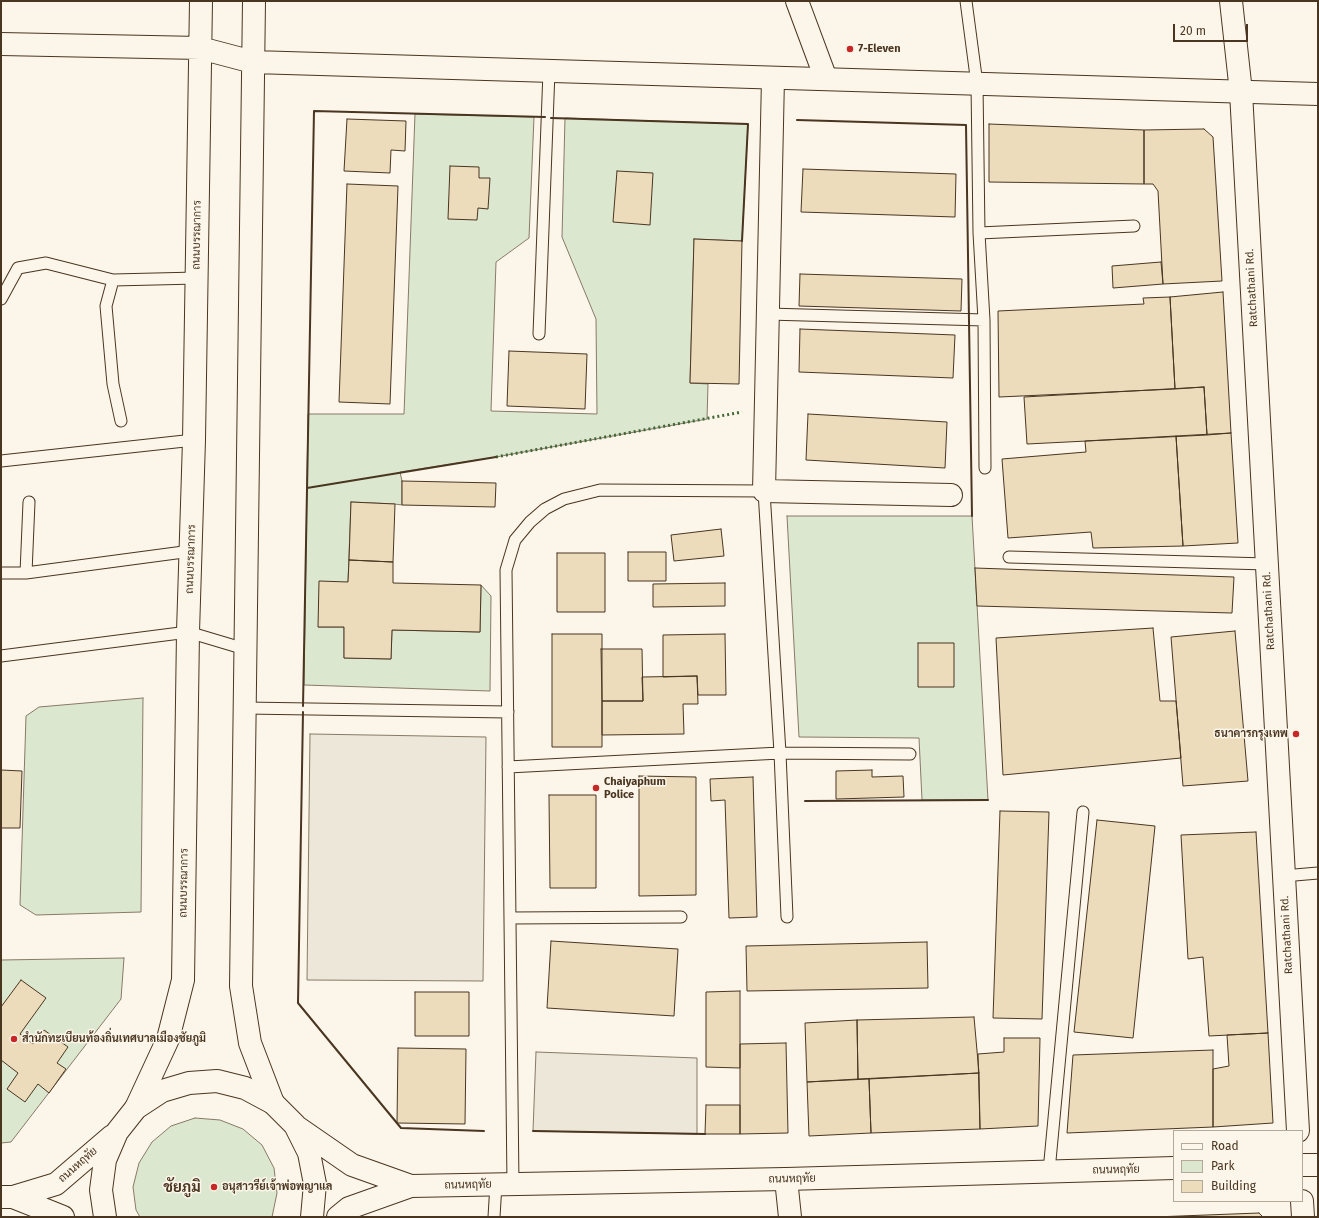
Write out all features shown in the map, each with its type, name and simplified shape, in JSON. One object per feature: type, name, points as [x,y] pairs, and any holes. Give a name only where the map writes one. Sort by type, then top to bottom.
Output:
[{"type":"main road","name":"ถนนบรรณาการ","points":[[136,1108],[168,1039],[183,980],[188,632],[194,440],[201,1]]},
{"type":"main road","points":[[254,1],[241,986],[250,1043],[273,1103]]},
{"type":"main road","points":[[797,1],[826,79]]},
{"type":"main road","name":"Ratchathani Rd.","points":[[1231,1],[1241,92],[1298,1130]]},
{"type":"main road","points":[[1,44],[200,48],[253,62],[1318,94]]},
{"type":"main road","points":[[773,78],[764,491],[951,495]]},
{"type":"main road","points":[[105,1217],[100,1190],[105,1160],[117,1132],[136,1108],[168,1089],[189,1083],[217,1081],[245,1088],[273,1103],[295,1125],[309,1153],[315,1184],[312,1217]]},
{"type":"main road","name":"ถนนหฤทัย","points":[[295,1125],[352,1165],[411,1186]]},
{"type":"main road","name":"ถนนหฤทัย","points":[[7,1197],[56,1184],[117,1132]]},
{"type":"main road","points":[[1303,1165],[1318,1165]]},
{"type":"main road","name":"ถนนหฤทัย","points":[[338,1217],[350,1208],[411,1186],[786,1179],[1173,1168]]},
{"type":"main road","points":[[786,1179],[790,1217]]},
{"type":"main road","name":"ถนนหฤทัย","points":[[7,1197],[63,1217]]},
{"type":"main road","points":[[1302,1202],[1303,1217]]},
{"type":"lane","points":[[966,1],[977,84],[979,233],[984,320],[985,468]]},
{"type":"lane","points":[[539,334],[550,70]]},
{"type":"lane","points":[[979,233],[1134,226]]},
{"type":"lane","points":[[1,299],[18,268],[46,263],[113,280],[197,278]]},
{"type":"lane","points":[[113,280],[106,306],[113,384],[122,422]]},
{"type":"lane","points":[[768,314],[984,320]]},
{"type":"lane","points":[[1,461],[194,440]]},
{"type":"lane","points":[[494,1217],[504,1184],[510,918],[506,570],[515,540],[530,522],[545,509],[564,499],[600,490],[764,491],[780,753],[786,918]]},
{"type":"lane","points":[[26,573],[29,502]]},
{"type":"lane","points":[[1,573],[26,573],[191,551]]},
{"type":"lane","points":[[1009,557],[1267,564]]},
{"type":"lane","points":[[1,656],[188,632],[245,649]]},
{"type":"lane","points":[[245,708],[508,712]]},
{"type":"lane","points":[[508,767],[780,753],[910,754]]},
{"type":"lane","points":[[1049,1171],[1083,812]]},
{"type":"lane","points":[[1283,876],[1318,873]]},
{"type":"lane","points":[[510,918],[681,917]]},
{"type":"green space","points":[[415,114],[534,117],[529,238],[496,262],[491,411],[597,414],[596,319],[562,237],[565,118],[748,124],[742,241],[694,239],[690,383],[708,384],[707,419],[496,457],[400,472],[402,481],[402,505],[351,502],[348,582],[318,627],[344,627],[344,658],[391,659],[392,630],[480,632],[481,585],[491,596],[490,691],[304,685],[308,414],[404,414]]},
{"type":"green space","points":[[787,516],[972,516],[988,800],[922,800],[919,738],[799,737]]},
{"type":"green space","points":[[143,698],[141,912],[36,915],[20,905],[26,716],[39,707]]},
{"type":"green space","points":[[124,958],[121,999],[11,1142],[1,1143],[1,960]]},
{"type":"green space","points":[[195,1118],[220,1120],[243,1129],[262,1145],[274,1168],[277,1193],[272,1217],[140,1217],[136,1210],[133,1187],[139,1163],[152,1142],[171,1126]]},
{"type":"shaded area","points":[[310,734],[486,737],[483,981],[307,980]]},
{"type":"shaded area","points":[[536,1052],[697,1058],[697,1134],[533,1131]]},
{"type":"building","points":[[347,119],[406,121],[405,151],[391,150],[390,173],[344,171]]},
{"type":"building","points":[[989,124],[1144,130],[1144,184],[989,182]]},
{"type":"building","points":[[1204,129],[1213,137],[1222,281],[1163,284],[1158,191],[1153,184],[1144,184],[1144,130]]},
{"type":"building","points":[[450,166],[479,167],[479,178],[490,178],[488,209],[478,208],[477,220],[448,219]]},
{"type":"building","points":[[803,169],[956,174],[955,217],[801,212]]},
{"type":"building","points":[[617,171],[653,173],[650,225],[613,222]]},
{"type":"building","points":[[347,184],[398,186],[390,404],[339,402]]},
{"type":"building","points":[[694,239],[742,241],[739,384],[690,383]]},
{"type":"building","points":[[1161,262],[1163,284],[1113,288],[1112,266]]},
{"type":"building","points":[[800,274],[962,279],[961,311],[799,306]]},
{"type":"building","points":[[1223,292],[1231,433],[1207,435],[1204,387],[1175,389],[1170,297]]},
{"type":"building","points":[[1170,297],[1175,389],[999,397],[998,311],[1144,304],[1143,298]]},
{"type":"building","points":[[800,329],[955,335],[953,378],[799,372]]},
{"type":"building","points":[[509,351],[587,354],[585,409],[507,406]]},
{"type":"building","points":[[1204,387],[1207,435],[1027,444],[1024,397]]},
{"type":"building","points":[[808,414],[947,422],[945,468],[806,460]]},
{"type":"building","points":[[1231,433],[1238,543],[1183,546],[1176,436]]},
{"type":"building","points":[[1176,436],[1183,546],[1093,548],[1091,532],[1008,538],[1002,459],[1086,452],[1085,441]]},
{"type":"building","points":[[402,481],[496,483],[495,507],[402,505]]},
{"type":"building","points":[[351,502],[395,504],[393,562],[349,560]]},
{"type":"building","points":[[721,529],[724,556],[674,561],[671,535]]},
{"type":"building","points":[[628,552],[666,552],[666,581],[628,581]]},
{"type":"building","points":[[557,553],[605,553],[605,612],[557,612]]},
{"type":"building","points":[[349,560],[393,562],[393,583],[481,585],[480,632],[392,630],[391,659],[344,658],[344,627],[318,627],[319,581],[348,582]]},
{"type":"building","points":[[975,568],[1234,577],[1232,613],[977,606]]},
{"type":"building","points":[[725,583],[725,606],[653,607],[653,584]]},
{"type":"building","points":[[1153,628],[1160,701],[1176,701],[1181,758],[1003,775],[996,638]]},
{"type":"building","points":[[1235,631],[1248,781],[1183,786],[1171,637]]},
{"type":"building","points":[[552,634],[602,634],[602,747],[552,747]]},
{"type":"building","points":[[725,634],[726,695],[698,695],[697,676],[663,677],[663,635]]},
{"type":"building","points":[[918,643],[954,643],[954,687],[918,687]]},
{"type":"building","points":[[601,649],[642,649],[643,701],[602,701]]},
{"type":"building","points":[[697,676],[698,704],[683,704],[684,734],[602,735],[602,701],[643,701],[642,677]]},
{"type":"building","points":[[1,770],[22,771],[20,828],[1,828]]},
{"type":"building","points":[[872,770],[872,777],[903,776],[904,797],[836,799],[836,771]]},
{"type":"building","points":[[639,776],[696,777],[696,895],[639,896]]},
{"type":"building","points":[[753,777],[757,917],[729,918],[725,800],[711,801],[710,779]]},
{"type":"building","points":[[549,795],[596,795],[596,888],[550,888]]},
{"type":"building","points":[[1000,811],[1049,812],[1042,1019],[993,1018]]},
{"type":"building","points":[[1097,820],[1155,826],[1133,1038],[1074,1032]]},
{"type":"building","points":[[1256,832],[1268,1033],[1209,1036],[1203,957],[1188,959],[1181,835]]},
{"type":"building","points":[[551,941],[678,949],[674,1016],[547,1008]]},
{"type":"building","points":[[927,942],[928,988],[747,991],[746,946]]},
{"type":"building","name":"สำนักทะเบียนท้องถิ่นเทศบาลเมืองชัยภูมิ","points":[[21,980],[46,998],[20,1034],[33,1044],[44,1030],[68,1047],[57,1063],[66,1069],[49,1093],[38,1084],[25,1102],[7,1089],[18,1073],[1,1060],[1,1007]]},
{"type":"building","points":[[740,991],[740,1068],[706,1067],[706,992]]},
{"type":"building","points":[[415,992],[469,992],[469,1036],[415,1036]]},
{"type":"building","points":[[974,1017],[979,1073],[858,1079],[857,1020]]},
{"type":"building","points":[[857,1020],[858,1079],[807,1082],[805,1023]]},
{"type":"building","points":[[1268,1033],[1273,1123],[1213,1127],[1213,1069],[1229,1066],[1227,1035]]},
{"type":"building","points":[[1004,1038],[1040,1038],[1038,1126],[980,1129],[978,1054],[1004,1052]]},
{"type":"building","points":[[786,1043],[788,1133],[740,1134],[740,1044]]},
{"type":"building","points":[[398,1048],[466,1049],[465,1124],[397,1123]]},
{"type":"building","points":[[1213,1050],[1213,1127],[1067,1133],[1073,1055]]},
{"type":"building","points":[[979,1073],[980,1129],[871,1133],[869,1079]]},
{"type":"building","points":[[869,1079],[871,1133],[809,1136],[807,1082]]},
{"type":"building","points":[[706,1105],[740,1105],[740,1134],[705,1134]]},
{"type":"building","points":[[1259,1213],[1263,1217],[1154,1217]]},
{"type":"hedge","points":[[496,457],[742,412]]},
{"type":"wall","points":[[303,706],[314,111],[545,117]]},
{"type":"wall","points":[[551,118],[748,124],[742,241]]},
{"type":"wall","points":[[797,120],[966,125],[972,516]]},
{"type":"wall","points":[[307,488],[496,457]]},
{"type":"wall","points":[[303,712],[298,1003],[401,1128],[484,1131]]},
{"type":"wall","points":[[805,801],[988,800]]},
{"type":"wall","points":[[533,1131],[705,1134]]},
{"type":"place","name":"7-Eleven","points":[[850,49]]},
{"type":"place","name":"ธนาคารกรุงเทพ","points":[[1296,734]]},
{"type":"place","name":"Chaiyaphum Police","points":[[596,788]]},
{"type":"place","name":"สำนักทะเบียนท้องถิ่นเทศบาลเมืองชัยภูมิ","points":[[14,1039]]},
{"type":"place","name":"อนุสาวรีย์เจ้าพ่อพญาแล","points":[[214,1187]]},
{"type":"district","name":"ชัยภูมิ","points":[[182,1188]]}]
